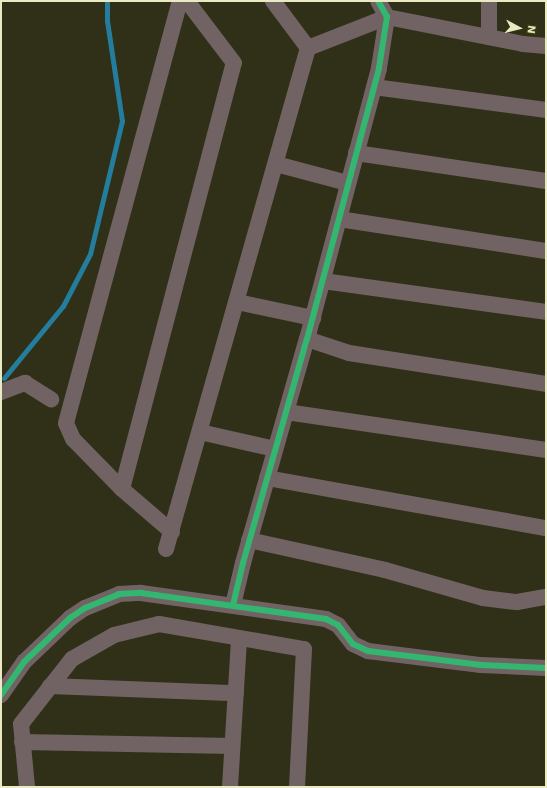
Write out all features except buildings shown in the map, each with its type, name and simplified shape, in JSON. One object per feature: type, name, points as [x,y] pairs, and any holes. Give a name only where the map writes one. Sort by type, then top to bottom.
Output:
[{"type":"street","points":[[172,532],[122,489],[72,439],[66,423],[180,1]]},
{"type":"street","points":[[122,489],[234,64],[187,1]]},
{"type":"street","points":[[273,1],[308,48]]},
{"type":"street","points":[[233,605],[249,540],[313,318],[374,87],[387,17],[378,1]]},
{"type":"street","points":[[489,1],[489,37]]},
{"type":"street","points":[[308,48],[387,17],[489,37],[546,46]]},
{"type":"street","points":[[166,549],[308,48]]},
{"type":"street","points":[[374,87],[546,110]]},
{"type":"street","points":[[356,153],[546,181]]},
{"type":"street","points":[[276,164],[348,183]]},
{"type":"street","points":[[339,219],[546,250]]},
{"type":"street","points":[[322,281],[546,312]]},
{"type":"street","points":[[237,302],[313,318]]},
{"type":"street","points":[[307,339],[349,353],[546,384]]},
{"type":"street","points":[[1,392],[25,383],[51,399]]},
{"type":"street","points":[[286,412],[546,450]]},
{"type":"street","points":[[200,432],[275,449]]},
{"type":"street","points":[[267,478],[546,528]]},
{"type":"street","points":[[249,540],[385,570],[483,598],[518,602],[546,597]]},
{"type":"street","points":[[1,695],[24,662],[70,618],[85,608],[119,594],[141,593],[326,618],[338,625],[353,644],[368,651],[481,666],[546,668]]},
{"type":"street","points":[[27,787],[20,724],[50,686],[72,659],[114,635],[158,624],[304,649],[297,787]]},
{"type":"street","points":[[230,787],[239,639]]},
{"type":"street","points":[[50,686],[236,694]]},
{"type":"street","points":[[22,742],[232,746]]},
{"type":"waterway","points":[[4,378],[63,306],[90,254],[122,121],[107,21],[107,1]]},
{"type":"cycle path","points":[[233,605],[243,563],[307,339],[379,68],[387,17],[378,1]]},
{"type":"cycle path","points":[[1,695],[24,662],[70,618],[85,608],[119,594],[141,593],[326,619],[338,625],[353,644],[368,651],[481,665],[546,668]]}]
